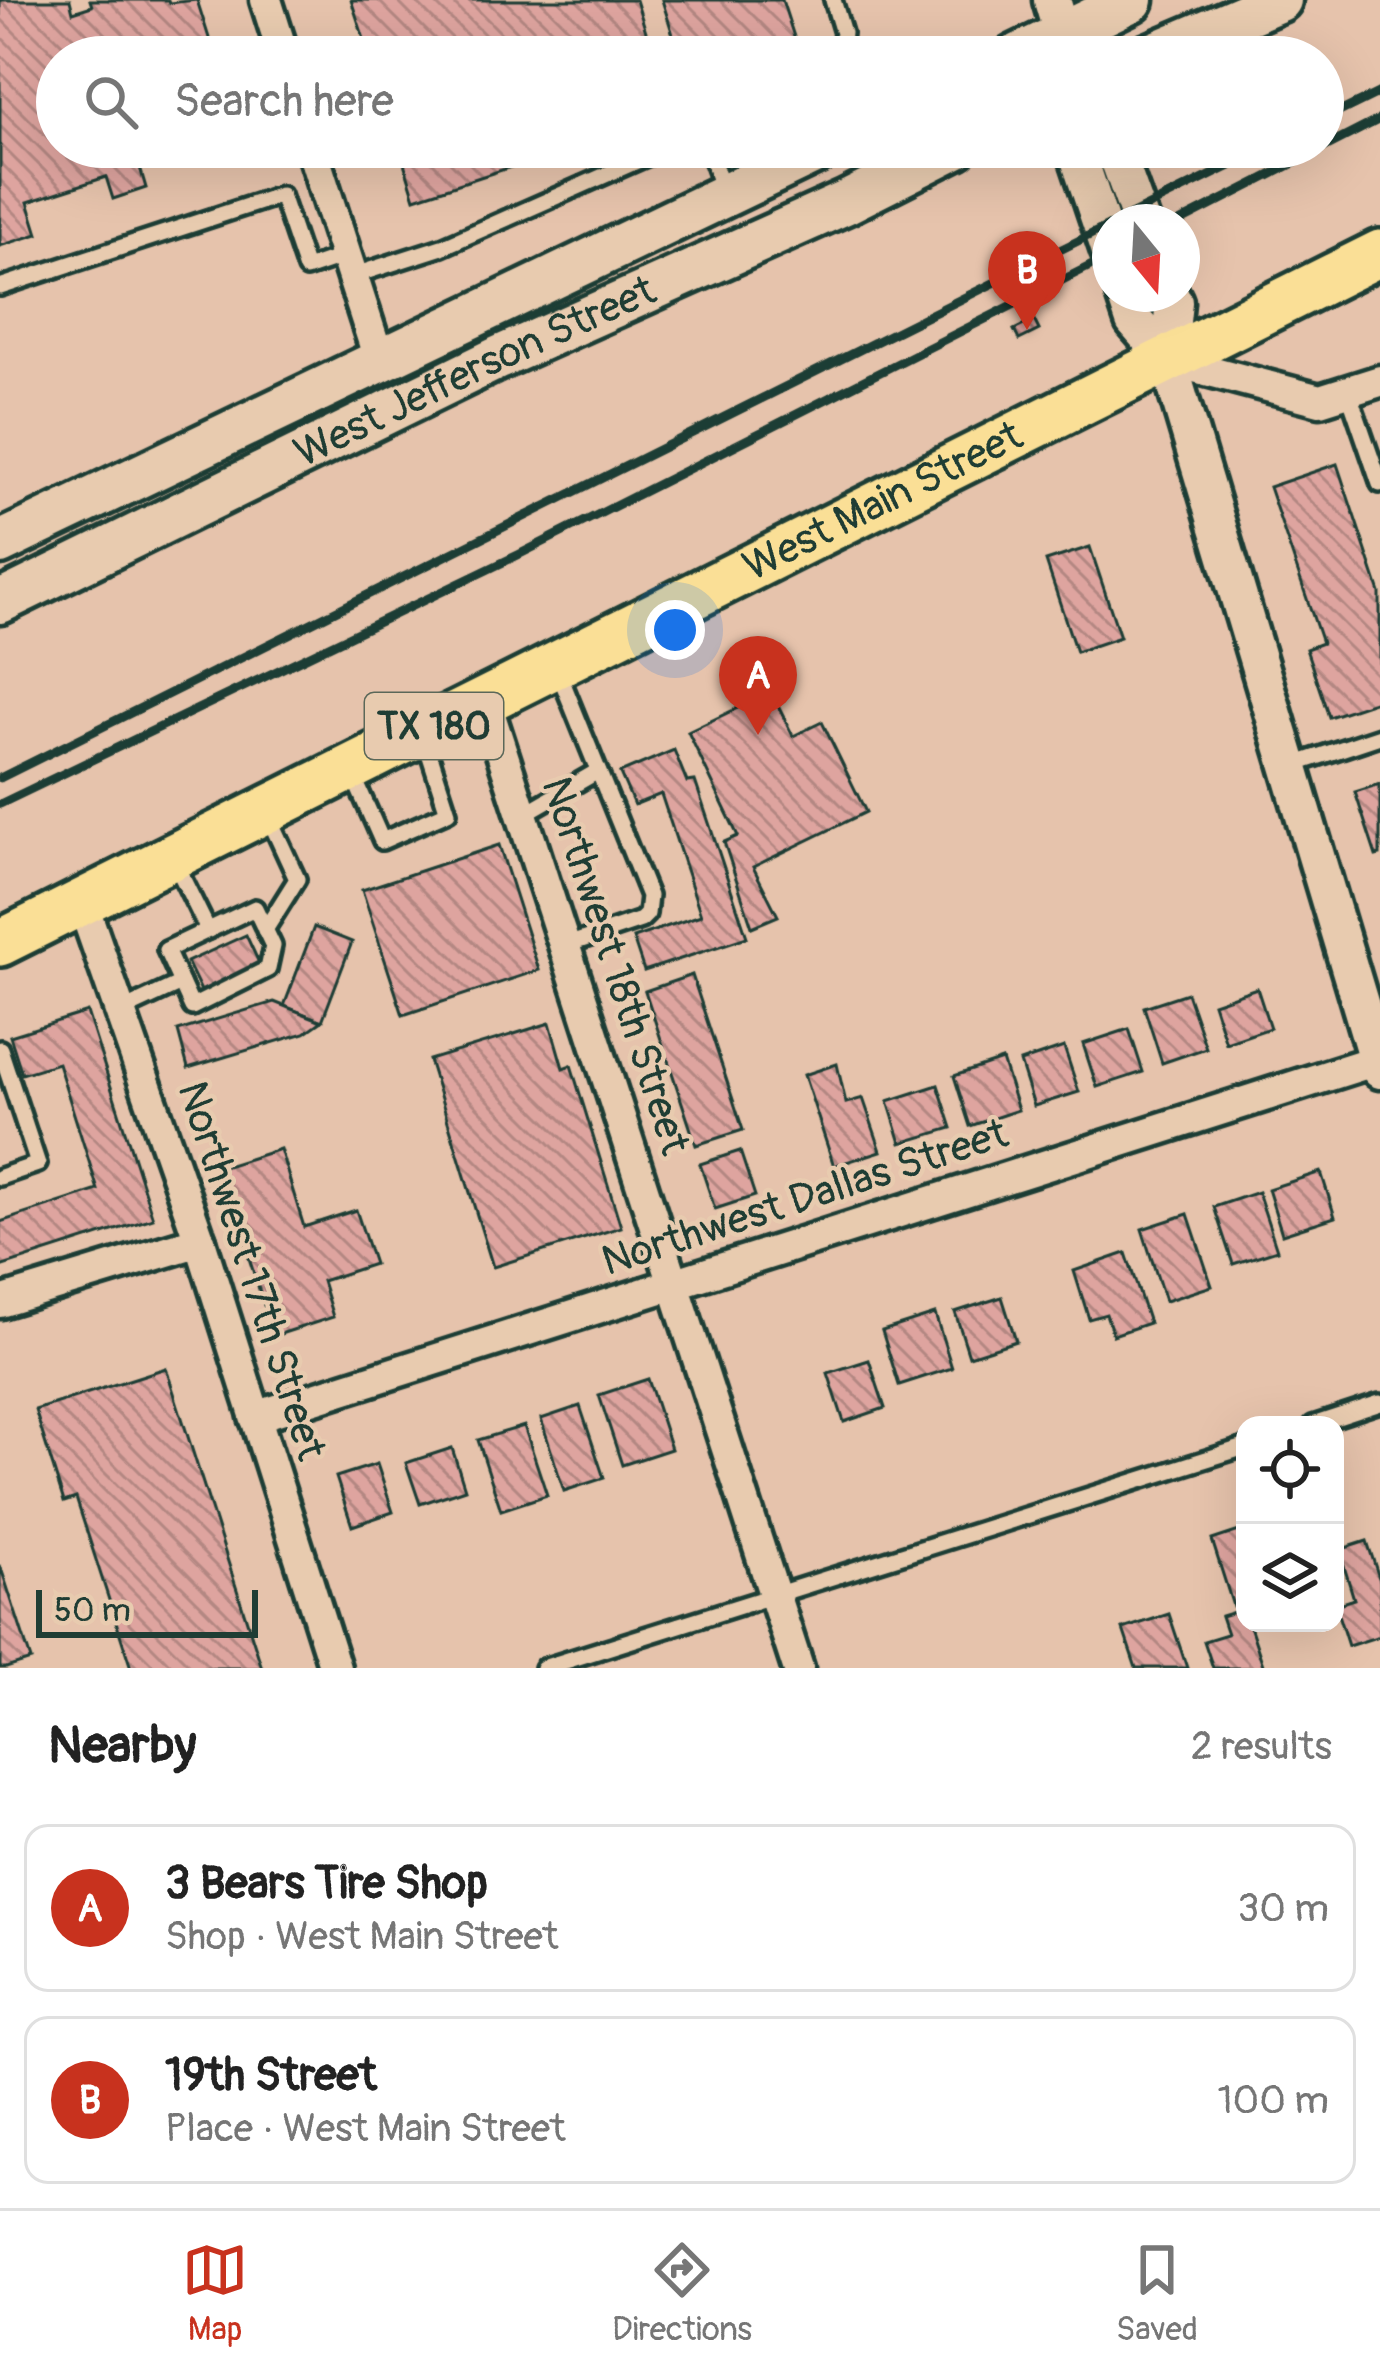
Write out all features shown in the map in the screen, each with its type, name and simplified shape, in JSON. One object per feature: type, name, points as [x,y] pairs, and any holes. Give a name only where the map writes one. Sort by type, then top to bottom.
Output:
[{"type":"main road","points":[[1062,30],[1132,0]]},
{"type":"main road","points":[[1195,36],[1280,0]]},
{"type":"main road","name":"West Jefferson Street","points":[[0,543],[782,168]]},
{"type":"main road","name":"West Jefferson Street","points":[[0,602],[498,358],[914,168]]},
{"type":"main road","name":"West Main Street","points":[[0,943],[1380,253]]},
{"type":"street","points":[[266,0],[277,36]]},
{"type":"street","points":[[318,168],[379,359]]},
{"type":"street","points":[[1082,168],[1094,204]]},
{"type":"street","points":[[1122,168],[1135,204]]},
{"type":"street","points":[[1131,312],[1168,360],[1320,400],[1380,381]]},
{"type":"street","points":[[1173,312],[1168,360],[1379,1063]]},
{"type":"street","name":"Northwest 18th Street","points":[[485,700],[798,1668]]},
{"type":"street","name":"Northwest 17th Street","points":[[82,902],[200,1241],[335,1668]]},
{"type":"street","name":"Northwest Dallas Street","points":[[256,1417],[1379,1063]]},
{"type":"street","points":[[0,1302],[200,1241]]},
{"type":"lane","points":[[833,0],[842,36]]},
{"type":"lane","points":[[0,287],[281,195],[306,269],[348,266],[442,247],[621,168]]},
{"type":"lane","points":[[715,168],[724,196]]},
{"type":"lane","points":[[1348,391],[1380,484]]},
{"type":"lane","points":[[556,665],[650,906],[640,920],[564,946]]},
{"type":"lane","points":[[350,768],[382,841],[448,812],[422,732]]},
{"type":"lane","points":[[1290,766],[1380,736]]},
{"type":"lane","points":[[522,815],[598,771]]},
{"type":"lane","points":[[265,811],[296,879],[265,929]]},
{"type":"lane","points":[[172,857],[208,930]]},
{"type":"lane","points":[[255,908],[265,929],[273,946],[268,969],[192,1007],[166,950],[255,908]]},
{"type":"lane","points":[[122,1011],[181,982]]},
{"type":"lane","points":[[0,1049],[38,1164],[0,1177]]},
{"type":"lane","points":[[1340,1416],[1380,1403]]},
{"type":"lane","points":[[543,1668],[1236,1450]]},
{"type":"building","points":[[0,0],[70,0],[73,12],[92,6],[90,0],[197,0],[208,36],[36,36],[36,168],[140,168],[146,188],[113,199],[106,177],[28,202],[38,234],[0,246]]},
{"type":"building","points":[[351,0],[636,0],[647,36],[363,36]]},
{"type":"building","points":[[662,0],[782,0],[794,36],[673,36]]},
{"type":"building","points":[[406,168],[508,168],[415,198]]},
{"type":"building","points":[[1034,320],[1039,330],[1019,340],[1014,330]]},
{"type":"building","points":[[1337,464],[1380,593],[1380,700],[1329,717],[1306,649],[1322,643],[1269,487]]},
{"type":"building","points":[[1090,547],[1120,637],[1076,652],[1046,561]]},
{"type":"building","points":[[771,692],[793,736],[822,722],[866,812],[753,867],[778,916],[752,927],[724,842],[738,836],[688,732]]},
{"type":"building","points":[[674,750],[687,782],[695,781],[747,937],[644,971],[633,938],[701,915],[661,794],[634,805],[620,773]]},
{"type":"building","points":[[1380,784],[1380,855],[1376,856],[1355,792]]},
{"type":"building","points":[[499,845],[539,970],[403,1015],[362,890]]},
{"type":"building","points":[[314,927],[352,942],[322,1021],[284,1006]]},
{"type":"building","points":[[246,935],[260,965],[202,993],[187,962]]},
{"type":"building","points":[[692,975],[743,1130],[696,1145],[645,991]]},
{"type":"building","points":[[1257,988],[1270,1028],[1226,1043],[1213,1003]]},
{"type":"building","points":[[1187,993],[1206,1048],[1162,1063],[1144,1007]]},
{"type":"building","points":[[274,1002],[322,1021],[305,1033],[188,1068],[178,1031]]},
{"type":"building","points":[[87,1012],[153,1218],[0,1267],[0,1222],[98,1190],[58,1063],[22,1074],[10,1036]]},
{"type":"building","points":[[550,1023],[563,1068],[571,1065],[621,1227],[493,1267],[429,1060]]},
{"type":"building","points":[[1129,1029],[1143,1072],[1097,1087],[1083,1044]]},
{"type":"building","points":[[1064,1047],[1079,1092],[1034,1106],[1020,1062]]},
{"type":"building","points":[[1002,1060],[1018,1110],[970,1126],[954,1076]]},
{"type":"building","points":[[837,1064],[846,1103],[863,1098],[881,1151],[834,1166],[804,1075]]},
{"type":"building","points":[[938,1085],[952,1128],[901,1143],[888,1101]]},
{"type":"building","points":[[280,1149],[304,1227],[356,1210],[374,1264],[322,1281],[333,1317],[274,1336],[220,1168]]},
{"type":"building","points":[[740,1151],[755,1196],[715,1209],[700,1164]]},
{"type":"building","points":[[1321,1172],[1335,1217],[1282,1234],[1268,1189]]},
{"type":"building","points":[[1258,1192],[1277,1250],[1233,1264],[1214,1207]]},
{"type":"building","points":[[1188,1214],[1212,1286],[1165,1301],[1142,1229]]},
{"type":"building","points":[[1126,1253],[1149,1323],[1113,1335],[1106,1314],[1089,1319],[1074,1271]]},
{"type":"building","points":[[1002,1297],[1016,1341],[969,1356],[955,1312]]},
{"type":"building","points":[[935,1314],[952,1368],[899,1385],[882,1331]]},
{"type":"building","points":[[869,1360],[885,1408],[844,1422],[828,1373]]},
{"type":"building","points":[[166,1368],[262,1668],[131,1668],[76,1498],[64,1502],[35,1410]]},
{"type":"building","points":[[648,1379],[671,1449],[622,1465],[599,1395]]},
{"type":"building","points":[[580,1406],[604,1478],[564,1491],[541,1419]]},
{"type":"building","points":[[524,1426],[547,1495],[501,1510],[478,1440]]},
{"type":"building","points":[[452,1448],[465,1489],[420,1504],[406,1463]]},
{"type":"building","points":[[377,1464],[393,1512],[352,1526],[336,1477]]},
{"type":"building","points":[[1236,1532],[1236,1605],[1233,1606],[1212,1540]]},
{"type":"building","points":[[1367,1541],[1380,1581],[1380,1636],[1348,1646],[1344,1602],[1354,1599],[1344,1548]]},
{"type":"building","points":[[0,1565],[31,1660],[6,1668],[0,1668]]},
{"type":"building","points":[[1236,1611],[1236,1632],[1252,1632],[1264,1668],[1213,1668],[1204,1641],[1227,1634],[1221,1616]]},
{"type":"building","points":[[1169,1614],[1187,1668],[1136,1668],[1123,1629]]},
{"type":"railway","points":[[1344,110],[1380,92]]},
{"type":"railway","points":[[1344,137],[1380,119]]},
{"type":"railway","points":[[1153,204],[1226,168]]},
{"type":"railway","points":[[1200,211],[1284,168]]},
{"type":"railway","points":[[0,778],[1092,234]]},
{"type":"railway","points":[[0,804],[518,555],[1092,265]]},
{"type":"place","name":"19th Street","points":[[1027,330]]},
{"type":"place","name":"3 Bears Tire Shop","points":[[758,735]]}]
